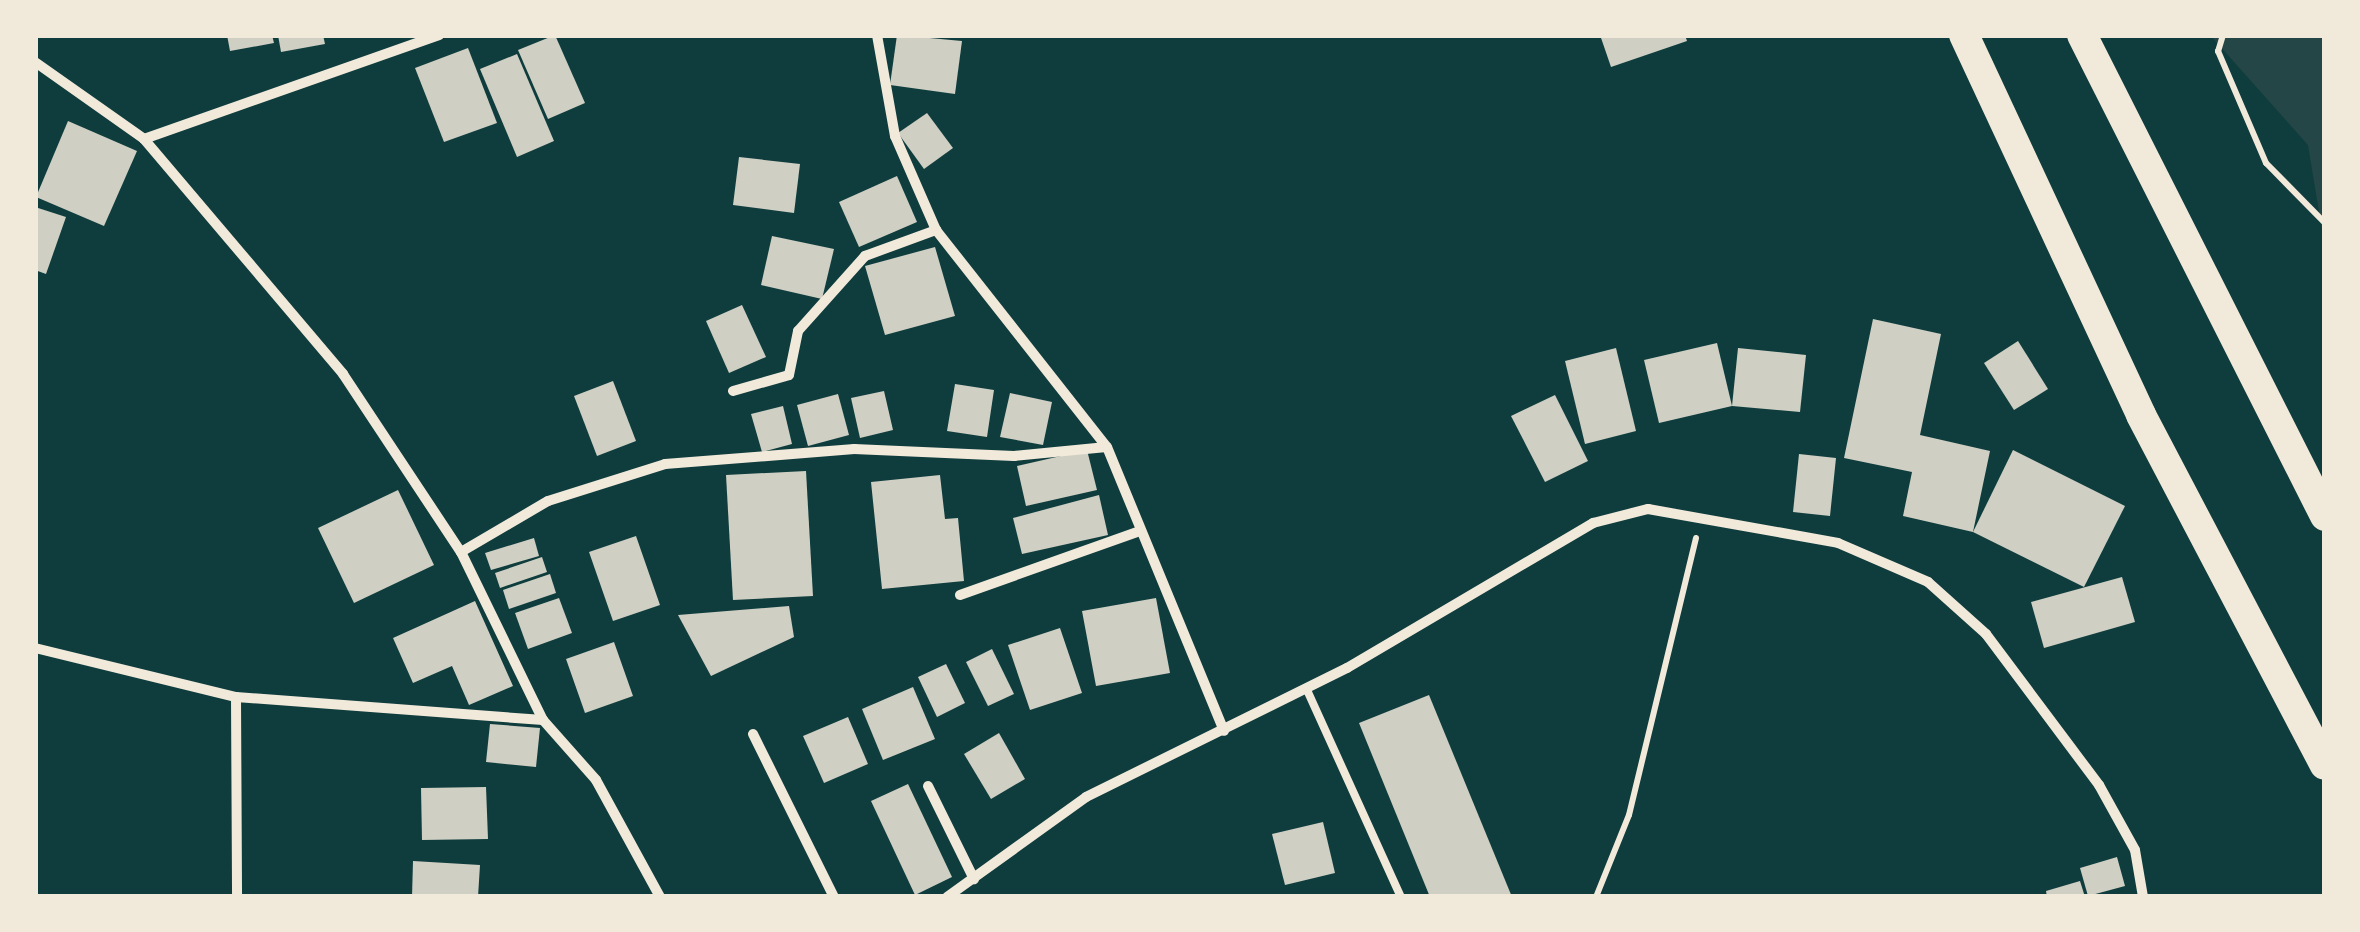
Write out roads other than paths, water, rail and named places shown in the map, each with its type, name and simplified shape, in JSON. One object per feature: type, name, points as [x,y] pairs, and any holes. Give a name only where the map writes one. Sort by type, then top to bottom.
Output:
[{"type":"highway","points":[[1964,35],[2141,415],[2325,766]]},
{"type":"highway","points":[[2082,35],[2325,516]]},
{"type":"street","points":[[144,139],[439,35]]},
{"type":"street","points":[[877,35],[891,122],[936,230],[1107,447],[1224,731]]},
{"type":"street","points":[[35,62],[144,139],[342,374],[461,552],[542,720],[596,780],[660,897]]},
{"type":"street","points":[[733,391],[789,375],[798,330],[865,256],[936,230]]},
{"type":"street","points":[[461,552],[548,501],[665,464],[854,449],[1014,456],[1107,447]]},
{"type":"street","points":[[947,897],[1086,797],[1308,690],[1593,523],[1648,509],[1838,543],[1928,582],[1986,634],[2099,785],[2134,850],[2143,897]]},
{"type":"street","points":[[960,595],[1140,531]]},
{"type":"street","points":[[35,648],[236,697],[542,720]]},
{"type":"street","points":[[236,697],[238,897]]},
{"type":"street","points":[[753,734],[834,897]]},
{"type":"street","points":[[928,786],[974,879]]},
{"type":"lane","points":[[1308,690],[1401,897]]}]
